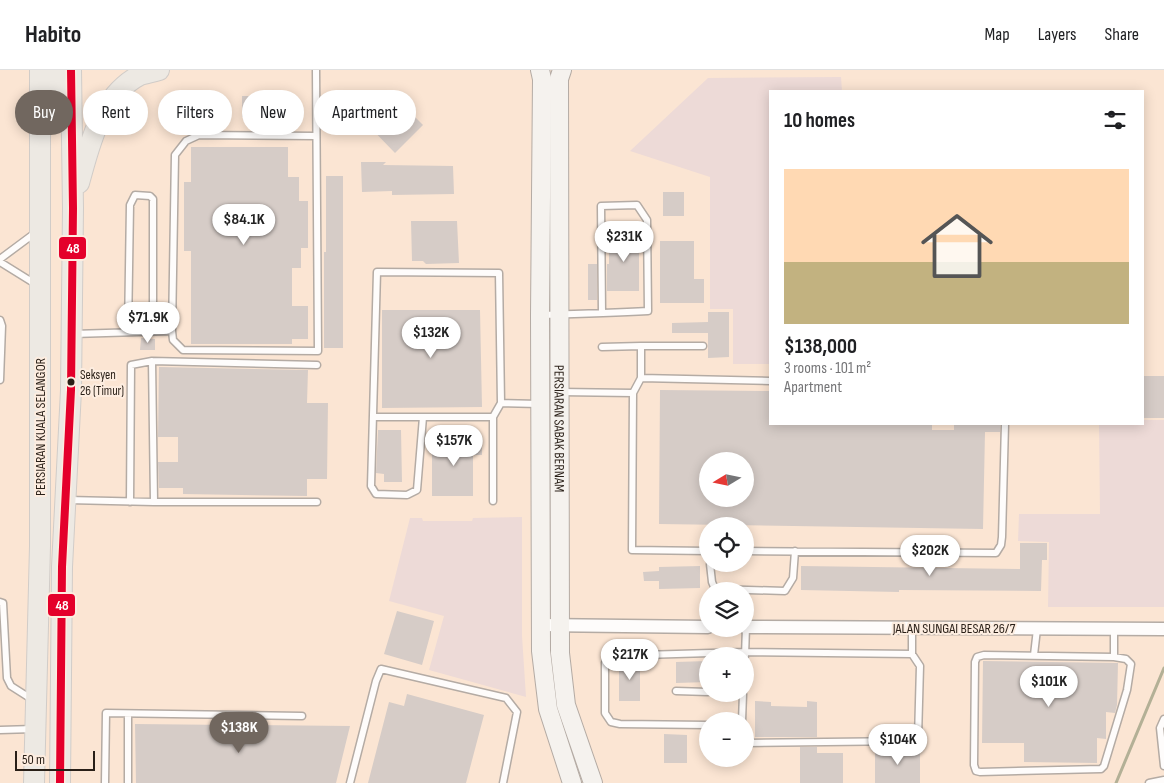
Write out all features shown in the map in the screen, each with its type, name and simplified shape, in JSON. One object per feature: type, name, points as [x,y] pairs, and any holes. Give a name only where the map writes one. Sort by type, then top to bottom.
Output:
[{"type":"main road","name":"PERSIARAN KUALA SELANGOR","points":[[34,783],[40,546],[40,70]]},
{"type":"main road","points":[[40,546],[53,445],[54,70]]},
{"type":"main road","name":"PERSIARAN KUALA SELANGOR","points":[[60,783],[62,567],[72,390],[73,208],[71,70]]},
{"type":"main road","points":[[73,208],[88,151],[102,112],[122,89],[141,75],[159,70]]},
{"type":"street","name":"PERSIARAN SABAK BERNAM","points":[[540,70],[542,79],[540,315],[541,651],[548,709],[572,783]]},
{"type":"street","name":"PERSIARAN SABAK BERNAM","points":[[562,70],[559,79],[558,314],[560,653],[566,705],[593,783]]},
{"type":"street","points":[[541,625],[699,626]]},
{"type":"street","name":"JALAN SUNGAI BESAR 26/7","points":[[754,627],[1164,629]]},
{"type":"lane","points":[[316,70],[318,351],[183,350],[173,340],[172,331],[175,155],[186,141],[200,135],[316,136]]},
{"type":"lane","points":[[128,311],[147,310],[153,304],[153,199],[150,196],[135,195],[130,205],[128,311],[128,332]]},
{"type":"lane","points":[[540,315],[558,314],[602,313],[648,311],[647,220],[637,205],[601,206],[602,313]]},
{"type":"lane","points":[[40,229],[0,261],[40,287]]},
{"type":"lane","points":[[423,417],[417,490],[407,495],[376,494],[371,486],[377,272],[499,273],[501,403],[493,417],[493,501]]},
{"type":"lane","points":[[0,320],[2,326],[0,380]]},
{"type":"lane","points":[[72,334],[172,331]]},
{"type":"lane","points":[[641,346],[642,378],[633,393],[632,550],[699,550]]},
{"type":"lane","points":[[602,347],[703,346]]},
{"type":"lane","points":[[130,502],[131,365],[152,361],[317,366]]},
{"type":"lane","points":[[152,361],[154,502]]},
{"type":"lane","points":[[642,378],[769,381]]},
{"type":"lane","points":[[559,392],[633,393]]},
{"type":"lane","points":[[501,403],[540,404]]},
{"type":"lane","points":[[374,417],[493,417]]},
{"type":"lane","points":[[754,551],[996,553],[1001,545],[1002,537],[1006,425]]},
{"type":"lane","points":[[65,500],[317,502]]},
{"type":"lane","points":[[711,572],[714,589],[785,591],[793,578],[795,551]]},
{"type":"lane","points":[[0,602],[3,603],[7,678],[10,686],[36,702]]},
{"type":"lane","points":[[754,742],[911,741],[918,738],[920,666],[912,654],[912,628]]},
{"type":"lane","points":[[1034,655],[1037,629]]},
{"type":"lane","points":[[1114,629],[1114,657]]},
{"type":"lane","points":[[754,654],[912,654]]},
{"type":"lane","points":[[699,655],[608,656],[605,663],[605,713],[611,722],[620,724],[699,725]]},
{"type":"lane","points":[[984,655],[1114,657],[1126,659],[1131,664],[1127,690],[1104,766],[1101,769],[980,772],[976,770],[974,765],[975,662],[977,657],[984,655]]},
{"type":"lane","points":[[350,783],[376,681],[381,670],[506,698],[517,712],[503,783]]},
{"type":"lane","points":[[676,691],[699,692]]},
{"type":"lane","points":[[105,783],[106,713],[302,716]]},
{"type":"lane","points":[[128,714],[128,783]]},
{"type":"lane","points":[[1164,719],[1160,728],[1164,766]]},
{"type":"lane","points":[[0,730],[36,729]]},
{"type":"lane","points":[[1149,783],[1164,780]]},
{"type":"shaded area","points":[[0,70],[1164,70],[1164,783],[0,783]]},
{"type":"shaded area","points":[[841,77],[842,90],[769,90],[769,364],[733,364],[733,309],[710,309],[710,177],[630,151],[708,78]]},
{"type":"shaded area","points":[[1144,420],[1164,420],[1164,607],[1048,607],[1049,542],[1018,541],[1019,514],[1100,514],[1099,425],[1144,425]]},
{"type":"shaded area","points":[[522,517],[522,636],[526,697],[429,670],[444,616],[389,601],[410,518],[422,518],[423,521],[472,521],[473,518]]},
{"type":"building","points":[[416,118],[423,125],[416,132]]},
{"type":"building","points":[[378,135],[413,135],[395,153]]},
{"type":"building","points":[[191,147],[288,147],[288,177],[299,177],[299,201],[308,201],[308,248],[301,248],[301,268],[292,268],[292,306],[308,306],[308,339],[292,339],[292,344],[191,344],[191,251],[184,251],[184,182],[191,182]]},
{"type":"building","points":[[361,162],[386,162],[383,165],[453,166],[454,194],[392,195],[392,191],[362,192]]},
{"type":"building","points":[[326,176],[343,176],[343,348],[324,348]]},
{"type":"building","points":[[663,192],[684,192],[684,216],[663,216]]},
{"type":"building","points":[[411,221],[457,221],[459,263],[426,264],[423,261],[412,261]]},
{"type":"building","points":[[609,234],[639,234],[639,291],[607,291]]},
{"type":"building","points":[[660,241],[694,241],[694,279],[704,279],[704,303],[660,303]]},
{"type":"building","points":[[588,264],[597,264],[597,300],[588,300]]},
{"type":"building","points":[[382,310],[480,310],[482,407],[382,408]]},
{"type":"building","points":[[708,312],[729,312],[729,357],[708,358],[708,333],[672,333],[672,323],[708,322]]},
{"type":"building","points":[[141,338],[155,339],[155,350],[140,350]]},
{"type":"building","points":[[159,367],[308,370],[307,403],[328,403],[327,479],[307,479],[307,496],[183,494],[183,488],[159,488],[158,462],[178,462],[178,437],[158,437]]},
{"type":"building","points":[[1144,376],[1164,376],[1164,418],[1144,418]]},
{"type":"building","points":[[660,390],[769,391],[769,425],[932,425],[932,430],[954,430],[954,425],[1000,425],[1000,432],[985,432],[983,529],[754,525],[754,517],[699,517],[699,525],[659,524]]},
{"type":"building","points":[[378,430],[401,430],[402,482],[384,482],[384,474],[376,473]]},
{"type":"building","points":[[442,439],[482,439],[482,455],[473,455],[473,496],[432,496],[432,444],[442,444]]},
{"type":"building","points":[[1020,543],[1047,543],[1047,560],[1042,560],[1041,591],[899,590],[899,592],[801,590],[801,566],[1020,569]]},
{"type":"building","points":[[699,566],[699,588],[659,589],[659,581],[644,581],[643,572],[659,571],[659,567]]},
{"type":"building","points":[[397,611],[434,621],[422,665],[384,654]]},
{"type":"building","points":[[640,660],[640,701],[619,701],[619,661]]},
{"type":"building","points":[[699,661],[699,682],[676,683],[676,662]]},
{"type":"building","points":[[983,661],[1118,663],[1117,705],[1115,713],[1106,712],[1106,739],[1097,738],[1097,763],[1024,762],[1024,743],[982,743]]},
{"type":"building","points":[[407,694],[484,715],[466,783],[368,783],[389,702],[404,706]]},
{"type":"building","points":[[755,701],[771,702],[771,706],[807,707],[807,701],[817,702],[817,737],[755,737]]},
{"type":"building","points":[[135,724],[350,726],[336,783],[136,783]]},
{"type":"building","points":[[664,734],[687,735],[687,763],[664,763]]},
{"type":"building","points":[[800,747],[817,747],[817,753],[843,753],[843,783],[800,783]]},
{"type":"building","points":[[875,750],[920,750],[920,783],[875,783]]},
{"type":"waterway","points":[[1116,783],[1164,668]]},
{"type":"transit line","name":"48","points":[[60,783],[62,567],[71,390],[73,208],[71,70]]},
{"type":"place","name":"Seksyen 26 (Timur)","points":[[71,382]]}]
